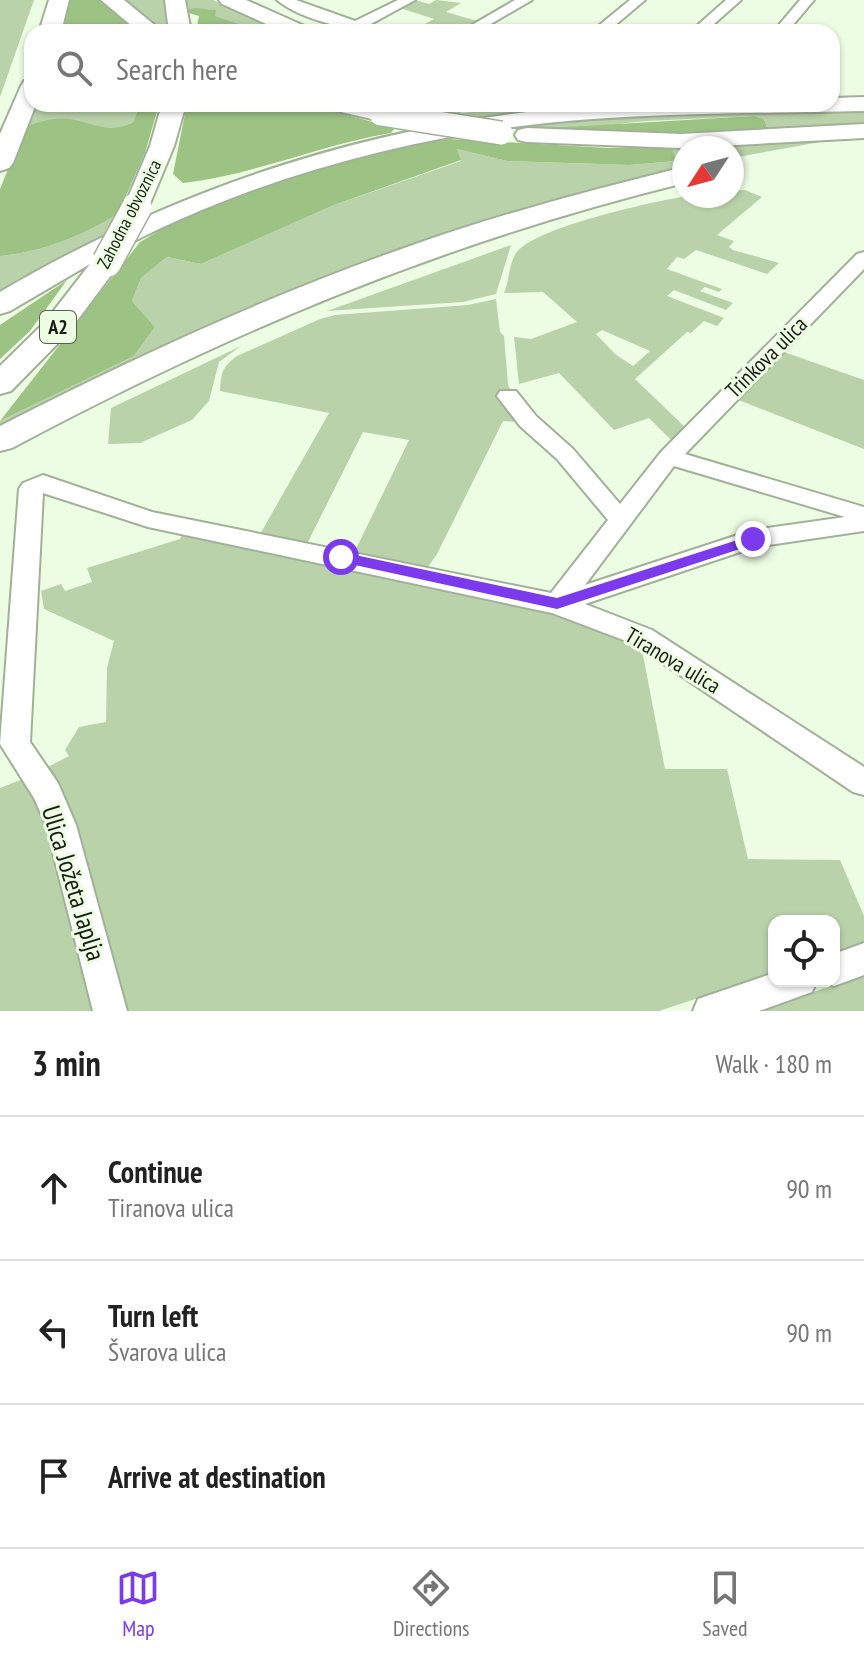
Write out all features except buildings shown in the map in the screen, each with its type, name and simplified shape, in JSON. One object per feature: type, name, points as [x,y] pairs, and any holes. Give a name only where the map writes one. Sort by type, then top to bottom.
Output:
[{"type":"highway","points":[[52,24],[59,0]]},
{"type":"highway","points":[[111,0],[142,24]]},
{"type":"highway","points":[[175,0],[179,24]]},
{"type":"highway","points":[[229,0],[284,24]]},
{"type":"highway","points":[[840,104],[864,104]]},
{"type":"highway","points":[[0,163],[24,105]]},
{"type":"highway","name":"Zahodna obvoznica","points":[[0,384],[56,328],[107,262],[137,207],[162,146],[172,112]]},
{"type":"highway","points":[[372,112],[501,133],[651,141],[864,131]]},
{"type":"highway","points":[[0,305],[104,244],[183,208],[291,168],[443,130],[604,112]]},
{"type":"highway","points":[[744,163],[864,141]]},
{"type":"highway","points":[[0,440],[189,345],[356,275],[539,213],[672,178]]},
{"type":"street","points":[[284,0],[351,24]]},
{"type":"street","points":[[361,24],[408,0]]},
{"type":"street","points":[[482,24],[525,0]]},
{"type":"street","points":[[608,24],[638,0]]},
{"type":"street","points":[[706,24],[734,0]]},
{"type":"street","points":[[787,24],[807,0]]},
{"type":"street","name":"Trinkova ulica","points":[[557,604],[669,457],[864,258]]},
{"type":"street","points":[[508,396],[528,421],[565,454],[620,519]]},
{"type":"street","points":[[669,457],[864,515]]},
{"type":"street","name":"Tiranova ulica","points":[[43,483],[148,519],[557,604],[643,637],[864,783]]},
{"type":"street","name":"Ulica Jožeta Japlja","points":[[43,483],[31,489],[15,744],[47,792],[61,825],[110,1011]]},
{"type":"street","points":[[557,604],[753,539],[864,523]]},
{"type":"street","points":[[840,968],[864,959]]},
{"type":"street","points":[[710,1011],[782,987]]},
{"type":"green space","points":[[0,0],[34,0],[24,24],[0,97]]},
{"type":"green space","points":[[69,0],[99,0],[127,24],[62,24]]},
{"type":"green space","points":[[122,0],[169,0],[174,24],[150,24]]},
{"type":"green space","points":[[213,0],[264,24],[239,24],[214,16],[210,9],[189,9],[185,2]]},
{"type":"green space","points":[[415,0],[429,4],[436,0],[461,3],[446,12],[481,22],[425,24],[434,19],[400,8]]},
{"type":"green space","points":[[189,9],[216,10],[215,16],[240,24],[198,24],[199,16],[189,13]]},
{"type":"green space","points":[[864,110],[864,124],[768,130],[764,119],[754,116],[647,121],[552,131],[497,126],[663,115]]},
{"type":"green space","points":[[30,112],[137,112],[133,122],[120,128],[25,127]]},
{"type":"green space","points":[[137,112],[157,112],[145,153],[118,214],[61,242],[0,256],[0,189],[25,127],[47,120],[64,119],[116,128],[133,122]]},
{"type":"green space","points":[[185,112],[336,112],[395,128],[391,133],[209,179],[183,183],[173,174]]},
{"type":"green space","points":[[409,112],[538,112],[456,121]]},
{"type":"green space","points":[[754,116],[764,119],[768,130],[681,136],[552,131],[550,128]]},
{"type":"green space","points":[[450,139],[608,148],[672,147],[672,161],[629,165],[507,161],[457,149],[461,160],[334,205],[201,264],[167,257],[141,278],[132,301],[155,327],[134,356],[0,421],[140,242],[171,224],[248,192],[333,165]]},
{"type":"green space","points":[[820,139],[826,141],[744,156],[744,143]]},
{"type":"green space","points":[[457,149],[507,161],[629,165],[672,161],[672,170],[496,219],[0,432],[0,421],[134,356],[155,327],[132,301],[141,278],[167,257],[201,264],[334,205],[461,161]]},
{"type":"green space","points":[[744,190],[762,197],[717,235],[734,241],[729,247],[733,250],[779,263],[767,274],[696,250],[684,259],[677,257],[667,269],[722,289],[719,292],[705,287],[700,291],[733,303],[726,310],[674,290],[667,296],[724,318],[717,326],[704,321],[691,333],[687,332],[635,379],[688,430],[675,444],[649,418],[614,430],[559,373],[519,384],[514,337],[531,339],[577,322],[543,292],[504,293],[512,262],[517,252],[528,243],[569,225],[672,199],[672,208],[744,208]],"holes":[[[602,330],[650,351],[633,366],[615,354],[596,334]]]},
{"type":"green space","points":[[118,214],[106,234],[0,293],[0,256],[61,242]]},
{"type":"green space","points":[[511,245],[496,294],[463,302],[327,311]]},
{"type":"green space","points":[[67,280],[30,331],[0,359],[0,325]]},
{"type":"green space","points":[[496,299],[500,332],[504,336],[508,385],[524,417],[518,422],[503,421],[437,554],[426,570],[353,555],[409,440],[363,432],[307,544],[259,536],[329,413],[220,391],[222,375],[228,364],[237,356],[335,315],[468,305]]},
{"type":"green space","points":[[241,346],[219,362],[209,401],[192,420],[140,443],[108,444],[111,408]]},
{"type":"green space","points":[[781,351],[864,380],[864,449],[733,398]]},
{"type":"green space","points":[[182,535],[552,610],[641,645],[665,769],[727,769],[748,859],[840,860],[864,916],[864,944],[840,952],[840,915],[768,915],[768,975],[659,1011],[120,1011],[40,771],[69,756],[65,750],[79,727],[106,722],[107,668],[114,641],[44,609],[41,591],[61,584],[65,591],[92,582],[87,568],[180,539]]},
{"type":"green space","points":[[28,777],[43,801],[103,1011],[0,1011],[0,788]]},
{"type":"green space","points":[[864,975],[864,1011],[757,1011],[828,987],[840,987],[840,983]]},
{"type":"route","points":[[341,557],[557,604],[573,596],[590,594],[753,539]]}]
